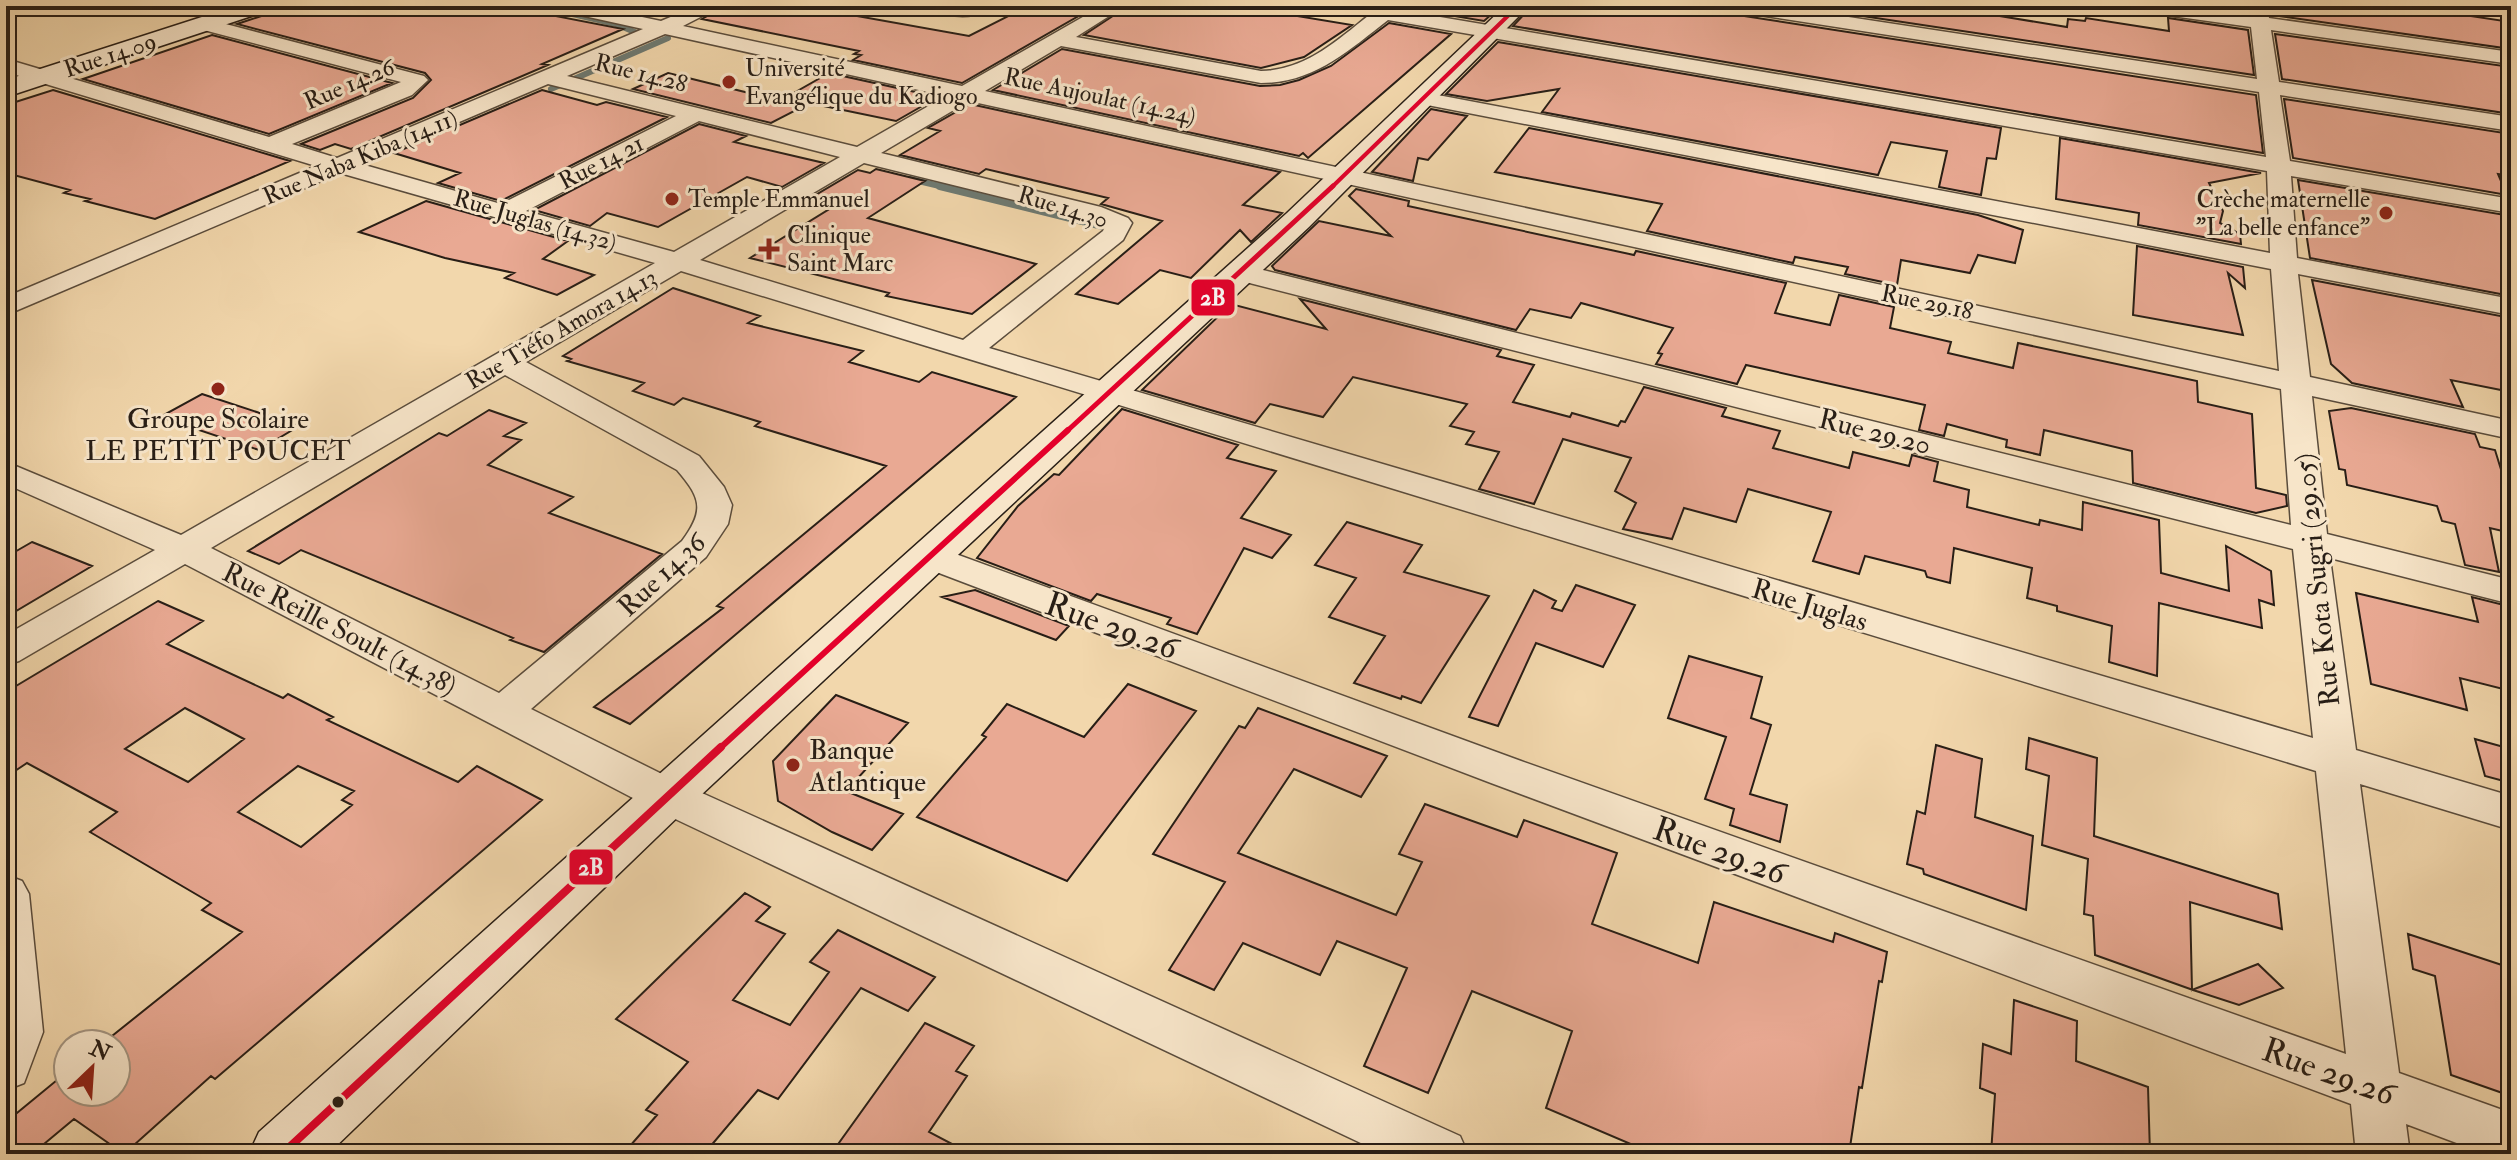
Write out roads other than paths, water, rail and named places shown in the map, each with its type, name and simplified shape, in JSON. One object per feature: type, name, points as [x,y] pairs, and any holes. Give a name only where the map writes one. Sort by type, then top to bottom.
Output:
[{"type":"street","name":"Rue 14.09","points":[[17,75],[225,6]]},
{"type":"street","name":"Rue 14.09","points":[[17,75],[259,6]]},
{"type":"street","name":"Rue Aujoulat (14.24)","points":[[564,6],[1343,176]]},
{"type":"street","name":"Rue Naba Kiba (14.11)","points":[[6,307],[713,6]]},
{"type":"street","points":[[926,6],[955,10],[987,6]]},
{"type":"street","name":"Rue Tiéfo Amora 14.13","points":[[6,652],[1116,6]]},
{"type":"street","points":[[1342,6],[1384,13],[1504,19],[2279,166],[2511,206]]},
{"type":"street","points":[[1739,6],[2511,124]]},
{"type":"street","points":[[2143,6],[2258,14],[2511,58]]},
{"type":"street","points":[[1058,40],[1281,78],[1299,74],[1384,13]]},
{"type":"street","name":"Rue Kota Sugri (29.05)","points":[[2258,14],[2279,166],[2284,264],[2310,541],[2383,1154]]},
{"type":"street","points":[[300,1149],[667,796],[1109,394],[1343,176],[1504,19]]},
{"type":"street","name":"Rue 14.26","points":[[203,24],[417,80],[404,90],[272,144]]},
{"type":"street","name":"Rue Juglas (14.32)","points":[[17,75],[506,211],[1109,394]]},
{"type":"street","name":"Rue 14.28","points":[[546,77],[862,154]]},
{"type":"street","points":[[1422,98],[2511,307]]},
{"type":"street","name":"Rue 14 21","points":[[506,211],[696,114]]},
{"type":"street","name":"Rue 14.30","points":[[862,154],[1104,215],[1119,223],[1114,235],[968,350]]},
{"type":"street","name":"Rue 29.18","points":[[1343,176],[2511,430]]},
{"type":"street","name":"Rue 29.20","points":[[1239,272],[2511,592]]},
{"type":"street","name":"Rue 14.36","points":[[503,362],[688,463],[704,481],[716,504],[714,522],[694,549],[503,711]]},
{"type":"street","name":"Rue Juglas","points":[[1109,394],[2511,813]]},
{"type":"street","name":"Rue Reille Soult (14.38)","points":[[6,472],[184,549],[667,796],[1441,1154]]},
{"type":"street","name":"Rue 29.26","points":[[930,557],[1506,772],[2511,1138]]},
{"type":"street","points":[[6,894],[18,1032],[6,1067]]},
{"type":"waterway","points":[[538,6],[616,24],[637,33]]},
{"type":"waterway","points":[[2488,6],[2511,9]]},
{"type":"waterway","points":[[551,89],[668,38]]},
{"type":"waterway","points":[[910,179],[948,188]]},
{"type":"waterway","points":[[940,186],[1119,230]]},
{"type":"place","name":"Université Evangélique du Kadiogo","points":[[729,82]]},
{"type":"place","name":"Temple Emmanuel","points":[[672,199]]},
{"type":"place","name":"Crèche maternelle \"La belle enfance\"","points":[[2386,213]]},
{"type":"place","name":"Clinique Saint Marc","points":[[769,249]]},
{"type":"place","name":"Groupe Scolaire LE PETIT POUCET","points":[[218,389]]},
{"type":"place","name":"Banque Atlantique","points":[[793,765]]}]
